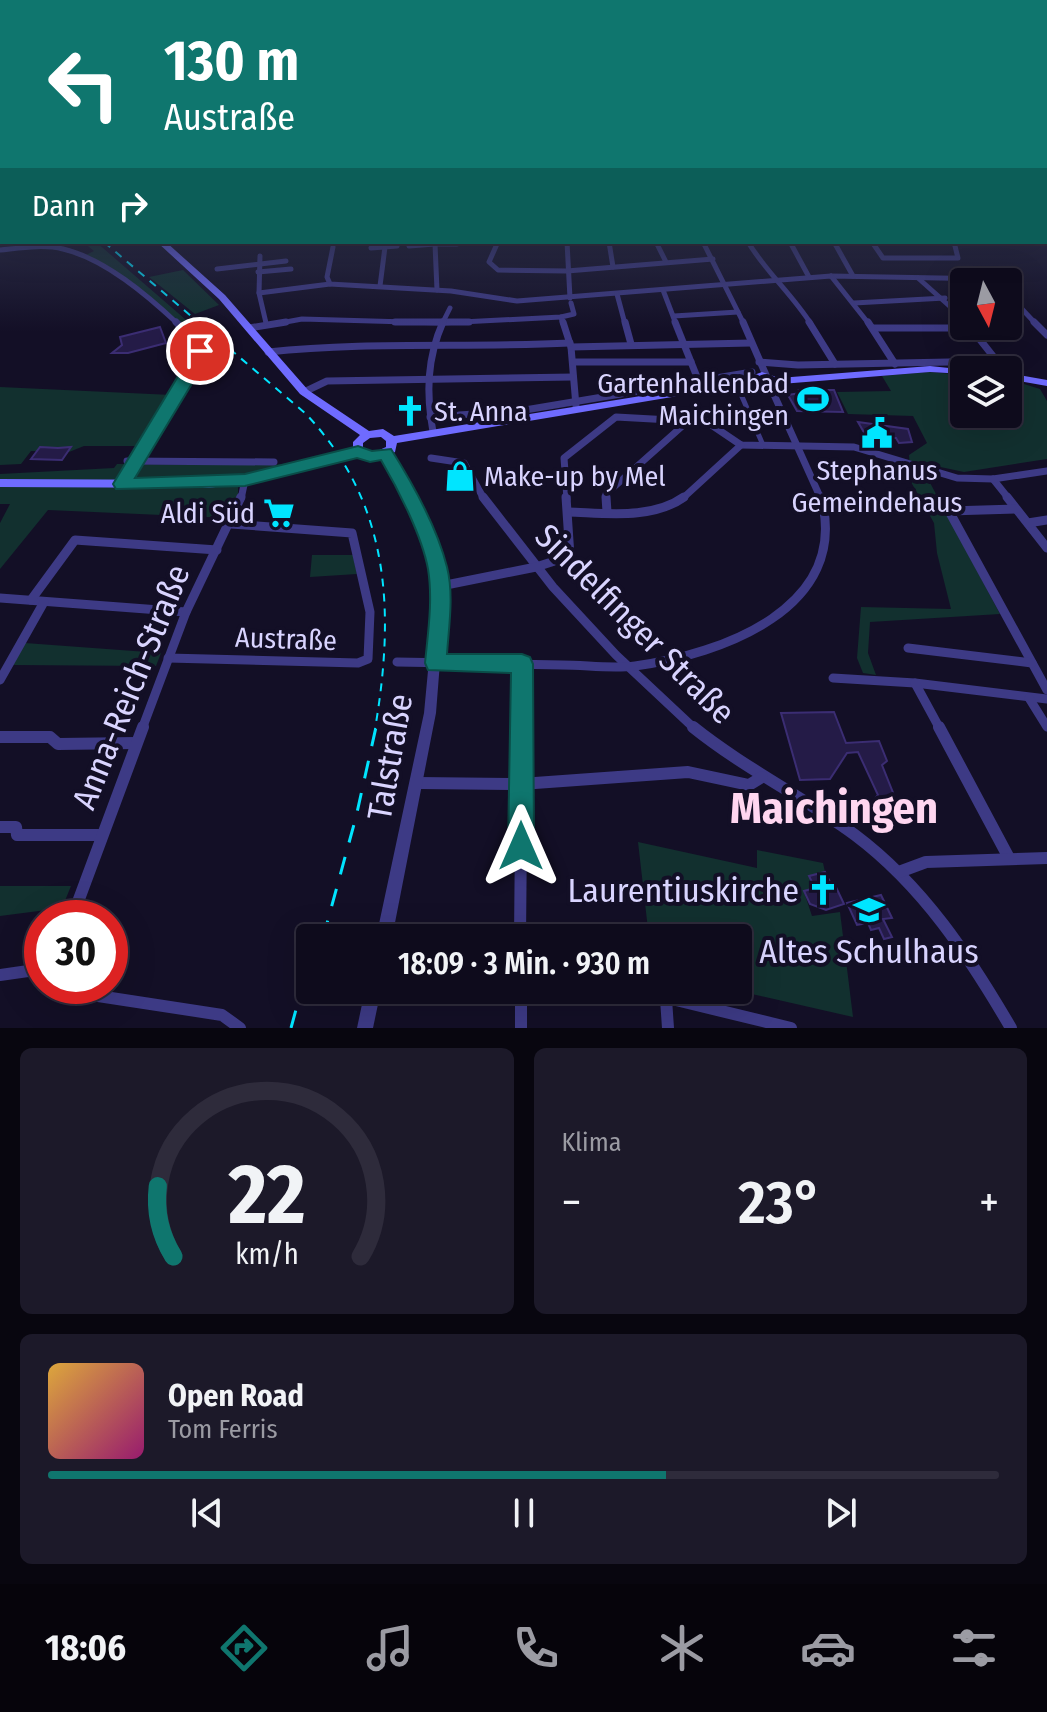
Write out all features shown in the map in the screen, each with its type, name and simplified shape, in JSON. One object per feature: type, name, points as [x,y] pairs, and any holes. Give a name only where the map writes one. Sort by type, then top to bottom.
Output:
[{"type":"main road","points":[[163,244],[202,278],[304,392],[367,435]]},
{"type":"main road","points":[[358,452],[358,442],[367,435],[383,433],[392,440],[577,406],[762,379],[775,384],[899,371],[950,371]]},
{"type":"main road","points":[[1022,379],[1047,383]]},
{"type":"main road","points":[[0,483],[122,484],[245,480],[358,452],[370,457],[385,453],[392,440]]},
{"type":"street","points":[[435,244],[437,290]]},
{"type":"street","points":[[409,246],[457,244]]},
{"type":"street","points":[[501,244],[489,262],[498,270],[567,271],[713,259]]},
{"type":"street","points":[[249,328],[266,323],[325,318],[442,323],[574,314],[567,271],[567,244]]},
{"type":"street","points":[[609,244],[613,267]]},
{"type":"street","points":[[657,244],[666,262]]},
{"type":"street","points":[[704,244],[738,312],[759,362],[762,379]]},
{"type":"street","points":[[750,244],[795,298],[835,364]]},
{"type":"street","points":[[791,244],[809,277]]},
{"type":"street","points":[[835,244],[853,276]]},
{"type":"street","points":[[873,244],[894,277]]},
{"type":"street","points":[[883,258],[958,258],[954,244]]},
{"type":"street","points":[[371,248],[397,246]]},
{"type":"street","points":[[0,250],[46,247],[82,256],[122,280],[199,346],[195,367],[122,484]]},
{"type":"street","points":[[330,284],[327,277],[333,247]]},
{"type":"street","points":[[380,286],[385,247]]},
{"type":"street","points":[[217,269],[260,260],[286,261]]},
{"type":"street","points":[[260,260],[259,293],[266,323]]},
{"type":"street","points":[[258,272],[291,269]]},
{"type":"street","points":[[831,276],[873,328],[895,364]]},
{"type":"street","points":[[259,293],[330,284],[437,290],[517,301],[570,301],[725,283],[809,277],[950,279]]},
{"type":"street","points":[[918,278],[950,304]]},
{"type":"street","points":[[663,290],[699,382]]},
{"type":"street","points":[[617,294],[631,344]]},
{"type":"street","points":[[854,303],[945,298]]},
{"type":"street","points":[[433,432],[426,380],[431,348],[450,308]]},
{"type":"street","points":[[1022,309],[1047,335]]},
{"type":"street","points":[[674,316],[738,312]]},
{"type":"street","points":[[561,317],[570,345],[577,406]]},
{"type":"street","points":[[873,328],[950,327]]},
{"type":"street","points":[[981,340],[995,356]]},
{"type":"street","points":[[268,352],[322,346],[431,348],[751,343]]},
{"type":"street","points":[[573,362],[691,362]]},
{"type":"street","points":[[759,362],[950,362]]},
{"type":"street","points":[[430,417],[577,406],[752,372]]},
{"type":"street","points":[[304,392],[327,381],[573,377]]},
{"type":"street","points":[[397,662],[635,666],[697,652],[756,630],[773,620],[805,588],[818,568],[827,526],[821,499],[796,444],[775,384]]},
{"type":"street","points":[[740,392],[763,445]]},
{"type":"street","points":[[441,586],[536,567],[570,556],[564,458],[616,417],[707,422],[741,445],[854,447],[957,478],[993,479],[1047,471]]},
{"type":"street","points":[[607,512],[606,494],[688,421]]},
{"type":"street","points":[[568,512],[654,511],[670,506],[741,445]]},
{"type":"street","name":"Talstraße","points":[[385,453],[403,483],[426,534],[441,586],[436,663],[418,783],[387,924]]},
{"type":"street","name":"Sindelfinger Straße","points":[[431,458],[464,463],[484,504],[536,567],[616,655],[635,666],[644,682],[701,734],[851,833],[899,872],[944,924],[1011,1028]]},
{"type":"street","points":[[127,461],[274,462]]},
{"type":"street","points":[[993,479],[1047,548]]},
{"type":"street","name":"Anna-Reich-Straße","points":[[79,900],[186,612],[231,524],[242,499],[245,480]]},
{"type":"street","points":[[1016,509],[949,511],[1047,690]]},
{"type":"street","points":[[1028,523],[1047,520]]},
{"type":"street","name":"Austraße","points":[[168,658],[366,661],[371,649],[370,612],[352,533],[231,524]]},
{"type":"street","points":[[31,600],[75,540],[217,550]]},
{"type":"street","points":[[0,598],[186,612]]},
{"type":"street","points":[[0,680],[44,602]]},
{"type":"street","points":[[908,648],[1032,663]]},
{"type":"street","points":[[520,924],[522,664]]},
{"type":"street","points":[[833,678],[915,683],[1047,699]]},
{"type":"street","points":[[915,683],[1009,858]]},
{"type":"street","points":[[1029,698],[1047,727]]},
{"type":"street","points":[[0,737],[50,737],[58,744],[136,743]]},
{"type":"street","points":[[418,783],[521,784],[688,772],[749,785],[762,777]]},
{"type":"street","points":[[0,827],[16,827],[17,835],[102,835]]},
{"type":"street","points":[[899,872],[926,862],[1047,858]]},
{"type":"street","points":[[0,975],[24,972]]},
{"type":"street","points":[[128,1001],[222,1015],[240,1028]]},
{"type":"street","points":[[365,1028],[370,1004]]},
{"type":"street","points":[[521,1004],[521,1028]]},
{"type":"street","points":[[666,1004],[668,1028]]},
{"type":"street","points":[[688,1004],[791,1028]]},
{"type":"green space","points":[[85,244],[98,244],[230,358],[204,354],[203,345],[137,289],[86,255],[94,251]]},
{"type":"green space","points":[[183,270],[219,305],[195,314],[149,277]]},
{"type":"green space","points":[[929,372],[950,374],[950,428],[1022,428],[1022,383],[1040,389],[1047,401],[1047,459],[964,472],[931,465],[928,479],[1000,614],[870,622],[868,653],[876,675],[863,673],[857,658],[861,607],[951,609],[937,553],[934,523],[911,482],[909,455],[927,443],[913,416],[848,414],[837,392],[891,391],[882,376]]},
{"type":"green space","points":[[0,387],[172,395],[139,446],[84,446],[69,452],[31,451],[21,464],[0,465]]},
{"type":"green space","points":[[310,461],[238,478],[238,496],[230,518],[48,510],[0,569],[0,523],[10,504],[0,504],[0,474],[114,468],[117,464],[273,465]]},
{"type":"green space","points":[[312,555],[353,555],[357,574],[310,577]]},
{"type":"green space","points":[[25,643],[161,653],[156,666],[13,665]]},
{"type":"green space","points":[[638,842],[757,868],[757,850],[823,863],[825,872],[810,876],[815,888],[804,892],[812,916],[840,912],[853,1017],[752,994],[752,924],[647,924]]},
{"type":"green space","points":[[0,886],[71,886],[65,900],[24,900],[24,913],[0,916]]},
{"type":"building","points":[[160,327],[166,343],[128,353],[112,353],[122,345],[120,337]]},
{"type":"building","name":"Gartenhallenbad Maichingen","points":[[799,390],[834,390],[843,412],[797,411],[788,395],[800,393]]},
{"type":"building","name":"Stephanus Gemeindehaus","points":[[858,422],[908,429],[912,442],[874,438],[877,443],[870,443]]},
{"type":"building","points":[[40,447],[71,447],[62,460],[31,459]]},
{"type":"building","points":[[834,712],[846,743],[879,741],[887,761],[882,765],[902,815],[890,829],[877,819],[870,804],[878,795],[858,752],[847,753],[830,779],[800,780],[781,713]]},
{"type":"building","points":[[781,800],[806,813],[803,824],[778,814]]},
{"type":"building","name":"Laurentiuskirche","points":[[825,872],[844,904],[826,910],[810,904],[804,891],[815,888],[809,876]]},
{"type":"building","name":"Altes Schulhaus","points":[[881,895],[892,918],[883,919],[892,937],[884,939],[879,928],[871,930],[868,923],[857,925],[847,903]]},
{"type":"railway","points":[[106,244],[305,413],[334,448],[355,484],[370,522],[380,561],[384,601],[385,643],[375,729]]},
{"type":"railway","points":[[327,924],[376,727]]},
{"type":"railway","points":[[291,1028],[298,1004]]},
{"type":"place","name":"Gartenhallenbad Maichingen","points":[[813,399]]},
{"type":"place","name":"St. Anna","points":[[410,411]]},
{"type":"place","name":"Stephanus Gemeindehaus","points":[[877,433]]},
{"type":"place","name":"Make-up by Mel","points":[[460,476]]},
{"type":"place","name":"Aldi Süd","points":[[279,513]]},
{"type":"place","name":"Laurentiuskirche","points":[[823,890]]},
{"type":"place","name":"Altes Schulhaus","points":[[869,910]]},
{"type":"district","name":"Maichingen","points":[[834,808]]},
{"type":"route","points":[[200,351],[195,367],[122,484],[209,484],[245,480],[358,452],[370,457],[385,453],[403,483],[437,567],[441,586],[436,663],[522,664],[521,846]]}]
